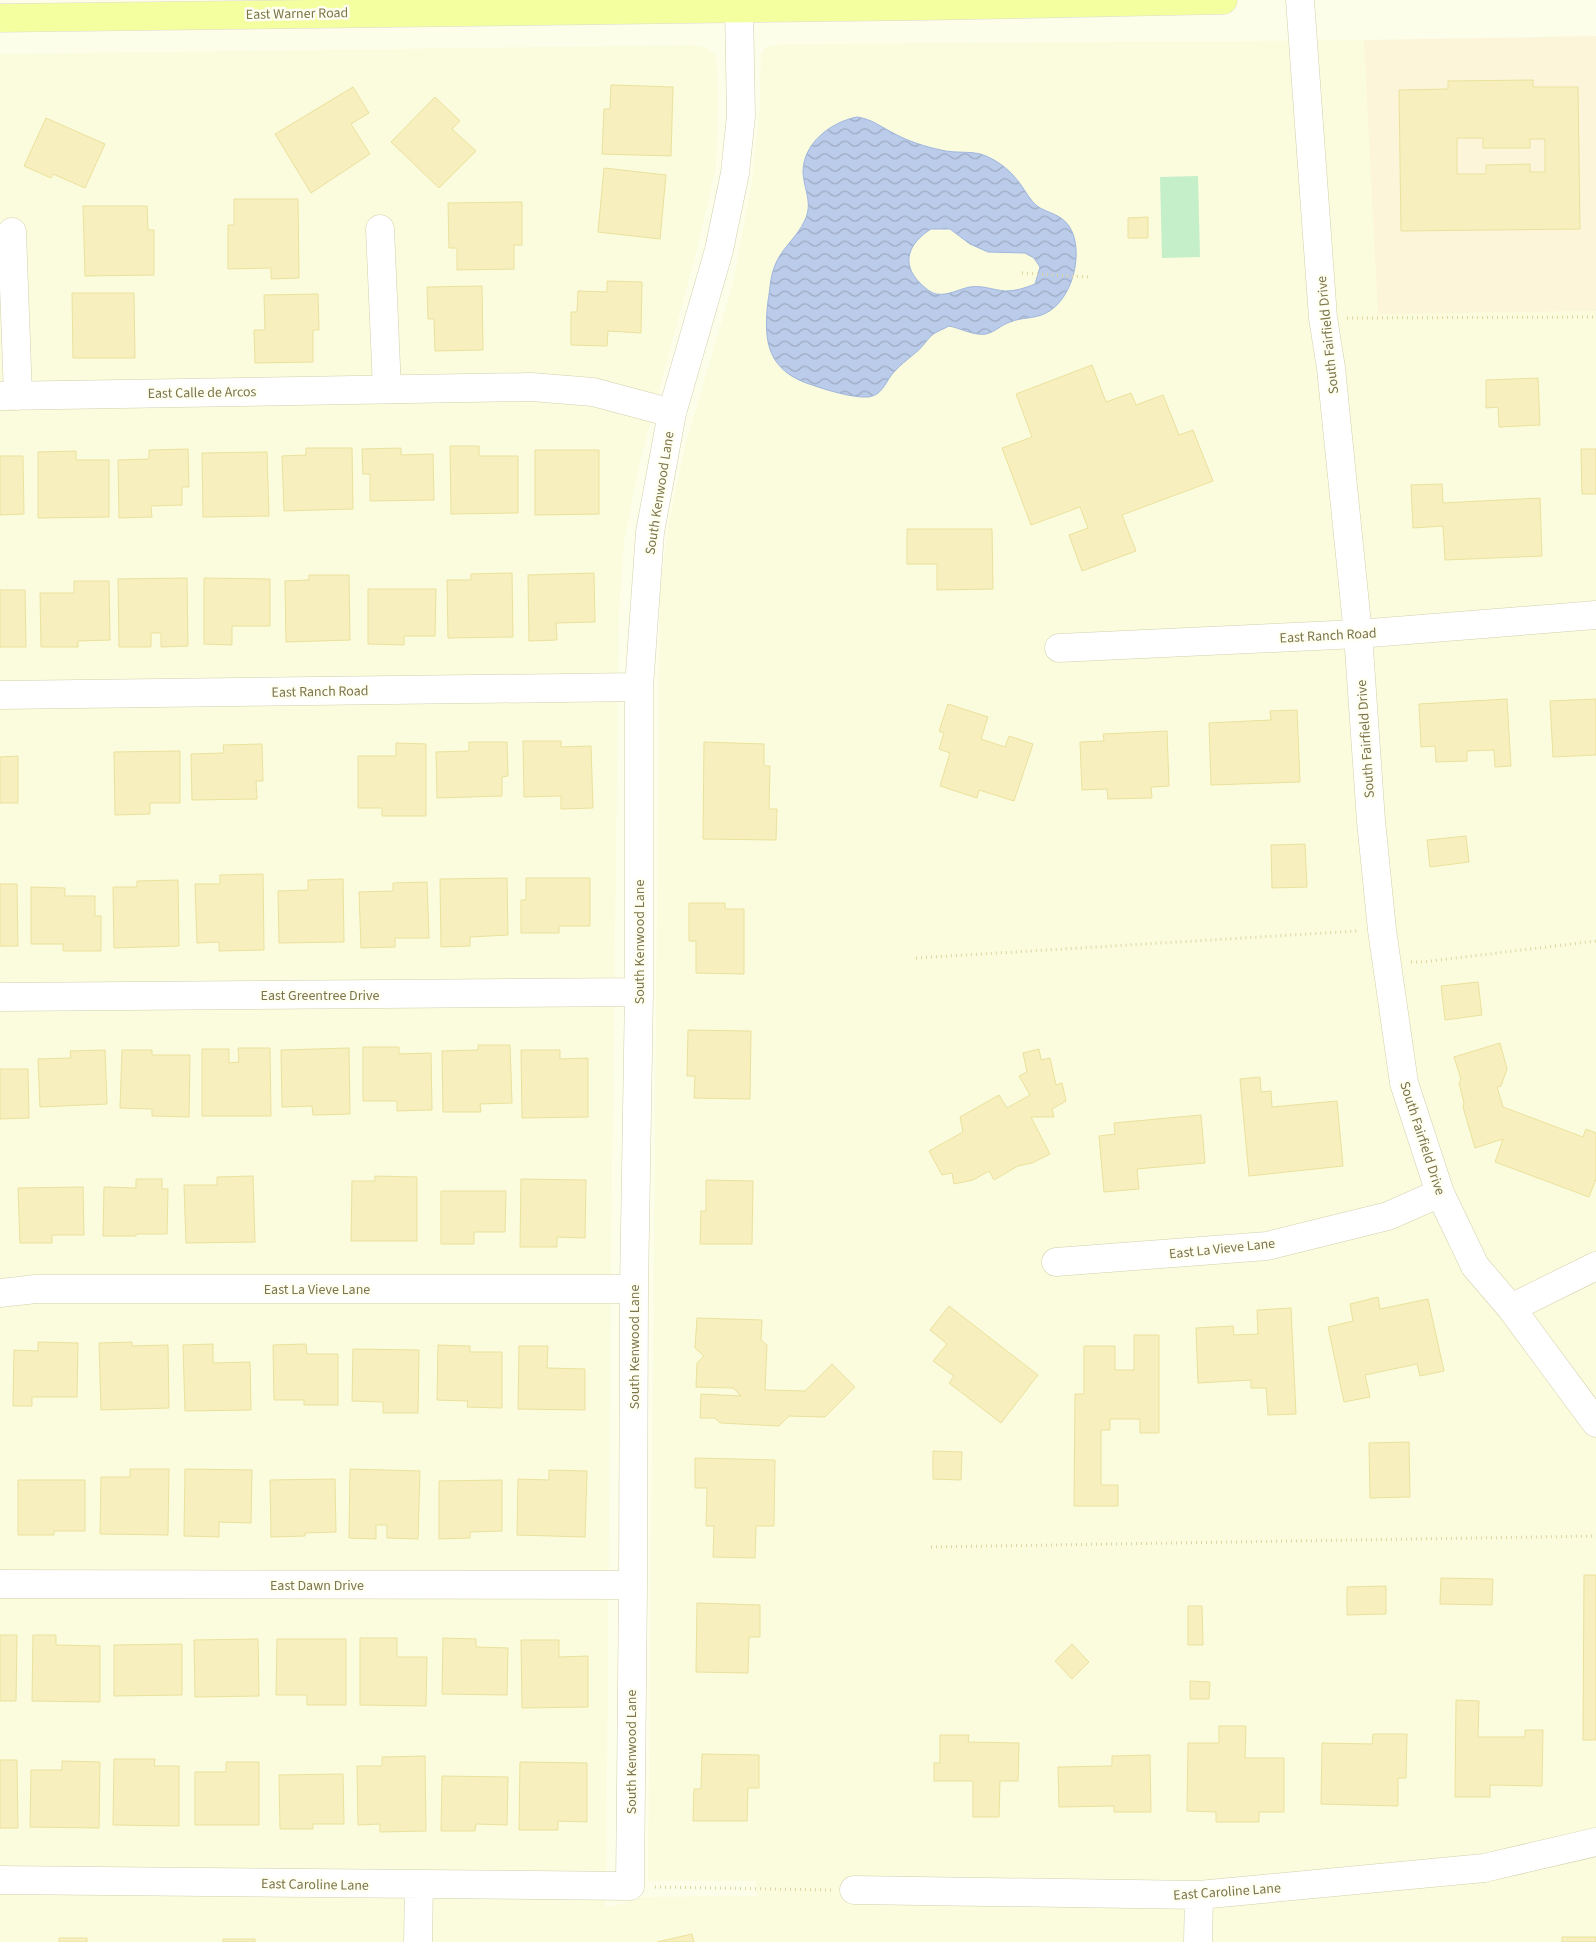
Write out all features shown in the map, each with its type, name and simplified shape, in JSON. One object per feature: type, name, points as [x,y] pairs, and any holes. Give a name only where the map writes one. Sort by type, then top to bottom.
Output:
[{"type":"main road","name":"East Warner Road","points":[[0,18],[351,6],[739,8],[1223,0]]},
{"type":"street","name":"South Fairfield Drive","points":[[1300,0],[1323,318],[1331,368],[1358,634],[1371,821],[1385,962],[1404,1083],[1440,1193],[1475,1266],[1511,1308],[1596,1423]]},
{"type":"street","name":"South Kenwood Lane","points":[[630,1886],[634,1585],[634,1289],[639,992],[639,686],[650,532],[672,413],[719,250],[735,173],[741,116],[739,8]]},
{"type":"street","points":[[380,229],[387,389]]},
{"type":"street","name":"East Calle de Arcos","points":[[12,232],[9,396],[531,387],[593,392],[672,413]]},
{"type":"street","name":"East Ranch Road","points":[[1059,648],[1358,634],[1596,615]]},
{"type":"street","name":"East Ranch Road","points":[[0,695],[639,686]]},
{"type":"street","name":"East Greentree Drive","points":[[0,997],[639,992]]},
{"type":"street","name":"East La Vieve Lane","points":[[1056,1262],[1267,1246],[1388,1216],[1440,1193]]},
{"type":"street","points":[[1511,1308],[1596,1266]]},
{"type":"street","name":"East La Vieve Lane","points":[[0,1293],[36,1289],[634,1289]]},
{"type":"street","name":"East Dawn Drive","points":[[0,1584],[634,1585]]},
{"type":"street","name":"East Caroline Lane","points":[[854,1890],[1199,1895],[1484,1868],[1596,1842]]},
{"type":"street","name":"East Caroline Lane","points":[[0,1880],[630,1886]]},
{"type":"street","points":[[418,1942],[419,1885]]},
{"type":"street","points":[[1198,1942],[1199,1895]]},
{"type":"path","points":[[1022,273],[1089,277]]},
{"type":"path","points":[[1323,318],[1596,317]]},
{"type":"path","points":[[916,958],[1382,930]]},
{"type":"path","points":[[1385,962],[1423,962],[1596,941]]},
{"type":"path","points":[[931,1547],[1596,1536]]},
{"type":"path","points":[[630,1886],[854,1890]]},
{"type":"shaded area","points":[[1596,36],[1596,311],[1378,314],[1364,40]]},
{"type":"shaded area","points":[[1364,40],[1379,313],[1596,311],[1596,1942],[0,1942],[0,54],[693,45],[705,47],[716,55],[718,97],[716,167],[697,249],[638,469],[624,542],[619,611],[611,1255],[606,1907],[623,1904],[634,1897],[758,1896],[756,1881],[648,1881],[660,591],[669,521],[686,443],[733,283],[752,181],[760,104],[761,54],[766,47],[785,44]]},
{"type":"shaded area","points":[[1198,176],[1200,257],[1162,258],[1160,177]]},
{"type":"water","points":[[857,117],[867,120],[906,139],[929,147],[986,156],[1001,164],[1010,172],[1037,206],[1066,222],[1074,236],[1076,261],[1074,274],[1069,286],[1055,307],[1042,315],[1015,320],[986,334],[972,333],[949,326],[938,331],[896,369],[880,391],[870,397],[855,396],[825,389],[797,379],[786,372],[777,363],[768,342],[767,316],[772,276],[780,255],[802,226],[807,214],[808,202],[803,172],[808,152],[813,143],[828,129]],"holes":[[[931,229],[950,229],[970,244],[988,252],[1025,253],[1034,258],[1040,267],[1035,284],[1009,291],[983,287],[966,288],[945,294],[936,294],[930,291],[914,276],[910,268],[910,254],[917,241]]]},
{"type":"building","points":[[1533,80],[1533,87],[1578,87],[1580,229],[1401,231],[1399,90],[1448,89],[1448,81]],"holes":[[[1457,138],[1483,138],[1483,148],[1530,148],[1530,139],[1545,139],[1545,172],[1530,172],[1530,164],[1486,165],[1486,174],[1457,174]]]},
{"type":"building","points":[[611,85],[673,87],[671,156],[602,154],[604,109],[610,109]]},
{"type":"building","points":[[353,87],[369,113],[351,124],[370,154],[311,193],[275,134]]},
{"type":"building","points":[[435,97],[460,121],[452,129],[476,151],[439,188],[391,142]]},
{"type":"building","points":[[46,118],[105,144],[85,188],[53,174],[51,178],[24,166]]},
{"type":"building","points":[[604,168],[666,175],[660,239],[598,232]]},
{"type":"building","points":[[234,199],[298,199],[299,278],[271,279],[271,268],[228,269],[228,225],[234,225]]},
{"type":"building","points":[[522,202],[522,245],[514,245],[514,269],[457,270],[457,248],[449,248],[448,203]]},
{"type":"building","points":[[83,206],[147,206],[148,230],[154,230],[154,275],[85,276]]},
{"type":"building","points":[[1148,217],[1148,238],[1128,238],[1128,218]]},
{"type":"building","points":[[607,281],[642,282],[641,333],[608,331],[607,346],[571,345],[571,312],[577,312],[578,291],[607,292]]},
{"type":"building","points":[[482,286],[483,350],[435,351],[434,319],[428,319],[427,287]]},
{"type":"building","points":[[72,293],[134,293],[135,358],[73,358]]},
{"type":"building","points":[[318,294],[319,330],[313,330],[313,362],[255,363],[254,330],[265,330],[264,295]]},
{"type":"building","points":[[1092,365],[1106,402],[1131,393],[1136,405],[1163,395],[1179,435],[1193,430],[1213,481],[1122,515],[1136,551],[1082,571],[1069,535],[1088,528],[1080,507],[1031,525],[1002,448],[1032,437],[1016,394]]},
{"type":"building","points":[[1538,378],[1540,425],[1499,427],[1498,407],[1486,408],[1486,380]]},
{"type":"building","points":[[450,446],[479,446],[479,456],[518,456],[518,513],[451,514]]},
{"type":"building","points":[[306,448],[352,448],[353,509],[284,511],[282,456],[306,455]]},
{"type":"building","points":[[401,448],[401,455],[433,454],[434,500],[370,501],[370,474],[363,474],[362,449]]},
{"type":"building","points":[[188,449],[189,487],[182,487],[182,505],[151,506],[152,517],[119,518],[118,460],[149,459],[149,450]]},
{"type":"building","points":[[1581,449],[1596,449],[1596,494],[1582,494]]},
{"type":"building","points":[[535,450],[599,450],[599,514],[535,515]]},
{"type":"building","points":[[76,451],[76,460],[109,460],[109,517],[38,518],[38,452]]},
{"type":"building","points":[[267,452],[269,516],[203,517],[202,453]]},
{"type":"building","points":[[0,456],[23,456],[24,514],[0,515]]},
{"type":"building","points":[[1442,484],[1443,503],[1540,498],[1542,556],[1445,560],[1443,526],[1413,528],[1411,485]]},
{"type":"building","points":[[907,529],[992,529],[993,589],[937,590],[937,564],[907,564]]},
{"type":"building","points":[[512,573],[513,637],[448,638],[447,580],[471,580],[471,574]]},
{"type":"building","points":[[594,573],[595,622],[556,623],[557,640],[529,641],[528,575]]},
{"type":"building","points":[[309,575],[349,575],[350,640],[286,642],[285,581],[309,580]]},
{"type":"building","points":[[187,578],[188,646],[161,647],[161,633],[151,633],[151,647],[119,647],[118,579]]},
{"type":"building","points":[[204,578],[270,579],[270,626],[232,626],[232,645],[204,644]]},
{"type":"building","points":[[74,581],[109,581],[110,640],[78,641],[78,647],[41,647],[40,593],[74,593]]},
{"type":"building","points":[[368,589],[436,589],[435,636],[404,636],[404,645],[368,644]]},
{"type":"building","points":[[0,590],[25,590],[26,647],[0,647]]},
{"type":"building","points":[[1507,699],[1511,766],[1495,767],[1494,750],[1467,751],[1467,761],[1436,762],[1435,746],[1421,747],[1419,704]]},
{"type":"building","points":[[1596,699],[1596,755],[1553,757],[1550,701]]},
{"type":"building","points":[[948,704],[988,717],[981,739],[1005,747],[1009,736],[1033,744],[1014,801],[979,790],[977,798],[940,786],[950,753],[939,749],[944,733],[939,731]]},
{"type":"building","points":[[1297,710],[1300,782],[1211,785],[1209,723],[1271,720],[1270,711]]},
{"type":"building","points":[[1167,731],[1169,786],[1151,787],[1152,798],[1108,799],[1107,789],[1082,790],[1080,742],[1104,741],[1103,734]]},
{"type":"building","points":[[523,741],[561,741],[561,747],[591,746],[593,808],[561,809],[561,796],[524,797]]},
{"type":"building","points":[[469,742],[507,742],[508,776],[502,777],[502,796],[437,798],[436,752],[469,751]]},
{"type":"building","points":[[704,742],[764,744],[764,766],[770,766],[769,809],[777,809],[776,840],[703,839]]},
{"type":"building","points":[[396,743],[426,744],[426,816],[382,816],[382,808],[358,808],[358,756],[396,756]]},
{"type":"building","points":[[262,744],[263,781],[256,781],[257,799],[192,800],[191,754],[224,753],[223,745]]},
{"type":"building","points":[[180,751],[180,803],[150,803],[150,814],[115,815],[114,752]]},
{"type":"building","points":[[18,756],[18,803],[0,803],[0,757]]},
{"type":"building","points":[[1466,836],[1469,862],[1430,867],[1427,840]]},
{"type":"building","points":[[1305,844],[1307,887],[1272,888],[1271,845]]},
{"type":"building","points":[[263,874],[264,950],[219,951],[219,942],[197,943],[195,884],[220,884],[220,875]]},
{"type":"building","points":[[507,878],[508,935],[470,937],[470,946],[441,947],[440,879]]},
{"type":"building","points":[[526,878],[590,878],[590,926],[559,926],[559,933],[521,933],[521,900],[526,900]]},
{"type":"building","points":[[343,879],[344,942],[279,943],[278,891],[308,890],[308,880]]},
{"type":"building","points":[[178,880],[179,946],[114,948],[113,887],[137,887],[137,881]]},
{"type":"building","points":[[427,882],[429,938],[395,938],[395,947],[361,948],[359,892],[393,891],[393,883]]},
{"type":"building","points":[[0,884],[17,884],[18,946],[0,946]]},
{"type":"building","points":[[31,887],[65,888],[65,896],[95,896],[95,916],[101,916],[101,951],[63,951],[63,944],[31,944]]},
{"type":"building","points":[[689,903],[725,903],[725,909],[744,909],[744,974],[696,973],[696,941],[689,941]]},
{"type":"building","points":[[1478,982],[1482,1015],[1445,1020],[1441,986]]},
{"type":"building","points":[[688,1030],[751,1031],[750,1099],[694,1098],[695,1076],[687,1076]]},
{"type":"building","points":[[1500,1043],[1507,1069],[1501,1086],[1497,1087],[1503,1107],[1583,1137],[1586,1129],[1596,1133],[1596,1179],[1589,1197],[1495,1162],[1503,1139],[1475,1148],[1463,1107],[1464,1103],[1459,1083],[1461,1079],[1454,1057]]},
{"type":"building","points":[[478,1045],[510,1045],[512,1103],[480,1104],[481,1112],[443,1112],[442,1051],[478,1050]]},
{"type":"building","points":[[363,1047],[399,1047],[399,1054],[431,1053],[432,1110],[397,1111],[397,1101],[363,1101]]},
{"type":"building","points":[[238,1048],[270,1048],[271,1116],[202,1116],[202,1049],[229,1049],[229,1063],[239,1062]]},
{"type":"building","points":[[349,1048],[350,1114],[313,1115],[312,1106],[282,1107],[281,1050]]},
{"type":"building","points":[[1039,1049],[1041,1060],[1050,1058],[1056,1085],[1062,1083],[1066,1101],[1052,1109],[1054,1117],[1031,1117],[1050,1154],[1032,1163],[1018,1166],[994,1180],[989,1171],[973,1180],[954,1184],[952,1173],[942,1175],[929,1151],[963,1132],[960,1117],[999,1095],[1007,1108],[1030,1095],[1019,1076],[1027,1072],[1023,1053]]},
{"type":"building","points":[[105,1050],[107,1104],[40,1107],[38,1059],[71,1058],[70,1051]]},
{"type":"building","points":[[122,1050],[152,1050],[152,1055],[190,1055],[189,1117],[152,1116],[152,1109],[120,1108]]},
{"type":"building","points":[[521,1050],[560,1050],[560,1059],[588,1058],[588,1117],[522,1118]]},
{"type":"building","points":[[0,1069],[28,1069],[29,1118],[0,1119]]},
{"type":"building","points":[[1260,1077],[1261,1092],[1271,1091],[1272,1107],[1337,1101],[1343,1166],[1249,1176],[1240,1079]]},
{"type":"building","points":[[1201,1115],[1205,1163],[1137,1169],[1139,1189],[1104,1192],[1099,1136],[1115,1134],[1114,1123]]},
{"type":"building","points":[[253,1176],[255,1242],[186,1243],[184,1185],[217,1185],[217,1177]]},
{"type":"building","points":[[375,1176],[417,1177],[417,1241],[351,1241],[352,1181],[375,1181]]},
{"type":"building","points":[[136,1179],[162,1179],[162,1189],[168,1189],[167,1234],[103,1236],[104,1187],[136,1188]]},
{"type":"building","points":[[521,1179],[586,1180],[585,1238],[557,1237],[557,1247],[520,1247]]},
{"type":"building","points":[[706,1180],[753,1181],[752,1244],[700,1244],[701,1211],[706,1211]]},
{"type":"building","points":[[83,1187],[84,1235],[52,1235],[52,1243],[20,1243],[18,1188]]},
{"type":"building","points":[[441,1191],[506,1191],[505,1232],[474,1232],[474,1244],[441,1244]]},
{"type":"building","points":[[1378,1297],[1380,1309],[1428,1299],[1444,1371],[1420,1376],[1417,1364],[1365,1375],[1370,1397],[1344,1402],[1328,1327],[1353,1321],[1350,1304]]},
{"type":"building","points":[[949,1306],[1038,1375],[1001,1423],[949,1383],[954,1376],[933,1361],[947,1344],[930,1330]]},
{"type":"building","points":[[1291,1308],[1296,1414],[1268,1415],[1266,1388],[1251,1388],[1251,1380],[1198,1383],[1196,1328],[1233,1326],[1234,1335],[1258,1334],[1257,1310]]},
{"type":"building","points":[[697,1318],[762,1320],[761,1340],[767,1345],[765,1390],[805,1391],[832,1364],[855,1387],[825,1417],[789,1416],[779,1426],[720,1423],[715,1418],[700,1418],[701,1394],[741,1396],[733,1388],[696,1387],[697,1363],[704,1356],[695,1348]]},
{"type":"building","points":[[1134,1335],[1159,1335],[1159,1433],[1140,1433],[1140,1419],[1110,1419],[1110,1430],[1101,1430],[1101,1485],[1118,1485],[1118,1506],[1074,1506],[1075,1394],[1084,1394],[1084,1346],[1115,1346],[1115,1370],[1134,1370]]},
{"type":"building","points":[[38,1342],[78,1343],[77,1397],[32,1397],[32,1406],[13,1406],[14,1350],[38,1351]]},
{"type":"building","points":[[132,1342],[132,1346],[168,1345],[169,1408],[101,1410],[99,1343]]},
{"type":"building","points":[[213,1344],[213,1363],[250,1362],[251,1410],[185,1411],[183,1345]]},
{"type":"building","points":[[306,1344],[307,1354],[338,1354],[338,1405],[304,1405],[304,1400],[274,1400],[273,1345]]},
{"type":"building","points":[[438,1345],[470,1346],[470,1352],[502,1352],[502,1408],[467,1407],[468,1401],[437,1400]]},
{"type":"building","points":[[519,1346],[548,1346],[547,1368],[585,1369],[585,1410],[518,1409]]},
{"type":"building","points":[[353,1349],[419,1350],[418,1413],[383,1413],[383,1402],[352,1401]]},
{"type":"building","points":[[1409,1442],[1410,1497],[1370,1498],[1369,1443]]},
{"type":"building","points":[[933,1451],[962,1452],[961,1480],[933,1479]]},
{"type":"building","points":[[695,1458],[775,1460],[774,1526],[756,1526],[755,1558],[713,1557],[714,1526],[706,1526],[707,1488],[695,1488]]},
{"type":"building","points":[[130,1469],[169,1469],[168,1535],[100,1534],[101,1477],[130,1477]]},
{"type":"building","points":[[185,1469],[252,1470],[251,1523],[219,1522],[219,1537],[184,1536]]},
{"type":"building","points":[[350,1469],[420,1471],[418,1539],[387,1538],[387,1525],[376,1525],[376,1539],[349,1538]]},
{"type":"building","points":[[549,1470],[587,1471],[585,1537],[517,1535],[518,1479],[549,1480]]},
{"type":"building","points":[[335,1479],[336,1532],[305,1533],[305,1536],[271,1537],[270,1480]]},
{"type":"building","points":[[18,1480],[85,1480],[85,1531],[54,1531],[54,1535],[18,1535]]},
{"type":"building","points":[[502,1480],[502,1531],[470,1532],[470,1538],[439,1539],[439,1481]]},
{"type":"building","points":[[1584,1575],[1596,1575],[1596,1740],[1583,1740]]},
{"type":"building","points":[[1441,1578],[1493,1579],[1492,1605],[1440,1604]]},
{"type":"building","points":[[1386,1586],[1386,1614],[1347,1615],[1347,1587]]},
{"type":"building","points":[[697,1603],[760,1605],[760,1637],[749,1637],[748,1673],[696,1672]]},
{"type":"building","points":[[1188,1606],[1202,1606],[1203,1645],[1188,1645]]},
{"type":"building","points":[[0,1635],[17,1635],[16,1701],[0,1701]]},
{"type":"building","points":[[33,1635],[56,1635],[56,1645],[100,1646],[100,1702],[32,1701]]},
{"type":"building","points":[[360,1638],[397,1638],[397,1657],[427,1657],[426,1706],[360,1705]]},
{"type":"building","points":[[443,1638],[476,1639],[476,1647],[508,1648],[507,1695],[442,1694]]},
{"type":"building","points":[[258,1639],[259,1696],[195,1697],[194,1640]]},
{"type":"building","points":[[277,1639],[346,1639],[346,1705],[307,1705],[307,1695],[276,1695]]},
{"type":"building","points":[[521,1640],[559,1640],[559,1657],[588,1656],[588,1707],[522,1708]]},
{"type":"building","points":[[182,1644],[182,1695],[114,1696],[114,1645]]},
{"type":"building","points":[[1072,1644],[1089,1662],[1072,1679],[1055,1661]]},
{"type":"building","points":[[1190,1681],[1210,1682],[1209,1699],[1190,1699]]},
{"type":"building","points":[[1456,1700],[1479,1701],[1478,1737],[1525,1737],[1525,1730],[1543,1730],[1542,1786],[1490,1785],[1490,1797],[1455,1797]]},
{"type":"building","points":[[1219,1726],[1246,1726],[1245,1758],[1284,1758],[1284,1812],[1259,1812],[1259,1822],[1216,1822],[1216,1812],[1187,1811],[1188,1743],[1219,1743]]},
{"type":"building","points":[[1373,1734],[1407,1734],[1406,1778],[1398,1778],[1398,1806],[1321,1804],[1322,1743],[1372,1744]]},
{"type":"building","points":[[940,1735],[969,1735],[968,1742],[1019,1743],[1018,1781],[1000,1781],[999,1817],[973,1817],[973,1781],[934,1781],[934,1763],[940,1763]]},
{"type":"building","points":[[702,1754],[759,1755],[759,1788],[748,1788],[747,1821],[693,1821],[694,1789],[701,1789]]},
{"type":"building","points":[[1150,1755],[1151,1812],[1114,1812],[1114,1806],[1059,1807],[1058,1767],[1112,1766],[1112,1756]]},
{"type":"building","points":[[425,1756],[426,1831],[380,1832],[380,1824],[358,1825],[357,1766],[382,1766],[382,1757]]},
{"type":"building","points":[[114,1759],[155,1759],[154,1766],[179,1766],[179,1826],[113,1825]]},
{"type":"building","points":[[0,1760],[17,1760],[18,1828],[0,1828]]},
{"type":"building","points":[[62,1761],[100,1762],[99,1828],[30,1827],[31,1770],[62,1770]]},
{"type":"building","points":[[226,1762],[259,1762],[259,1825],[195,1825],[195,1772],[226,1772]]},
{"type":"building","points":[[520,1762],[587,1763],[587,1822],[558,1821],[558,1830],[519,1830]]},
{"type":"building","points":[[343,1774],[344,1824],[313,1824],[313,1829],[280,1829],[279,1775]]},
{"type":"building","points":[[442,1776],[508,1777],[507,1825],[476,1824],[475,1831],[441,1831]]},
{"type":"building","points":[[692,1934],[694,1942],[657,1942]]},
{"type":"building","points":[[1562,1937],[1596,1937],[1596,1942],[1562,1942]]},
{"type":"building","points":[[59,1938],[87,1938],[87,1942],[59,1942]]},
{"type":"building","points":[[223,1939],[255,1939],[255,1942],[223,1942]]}]
